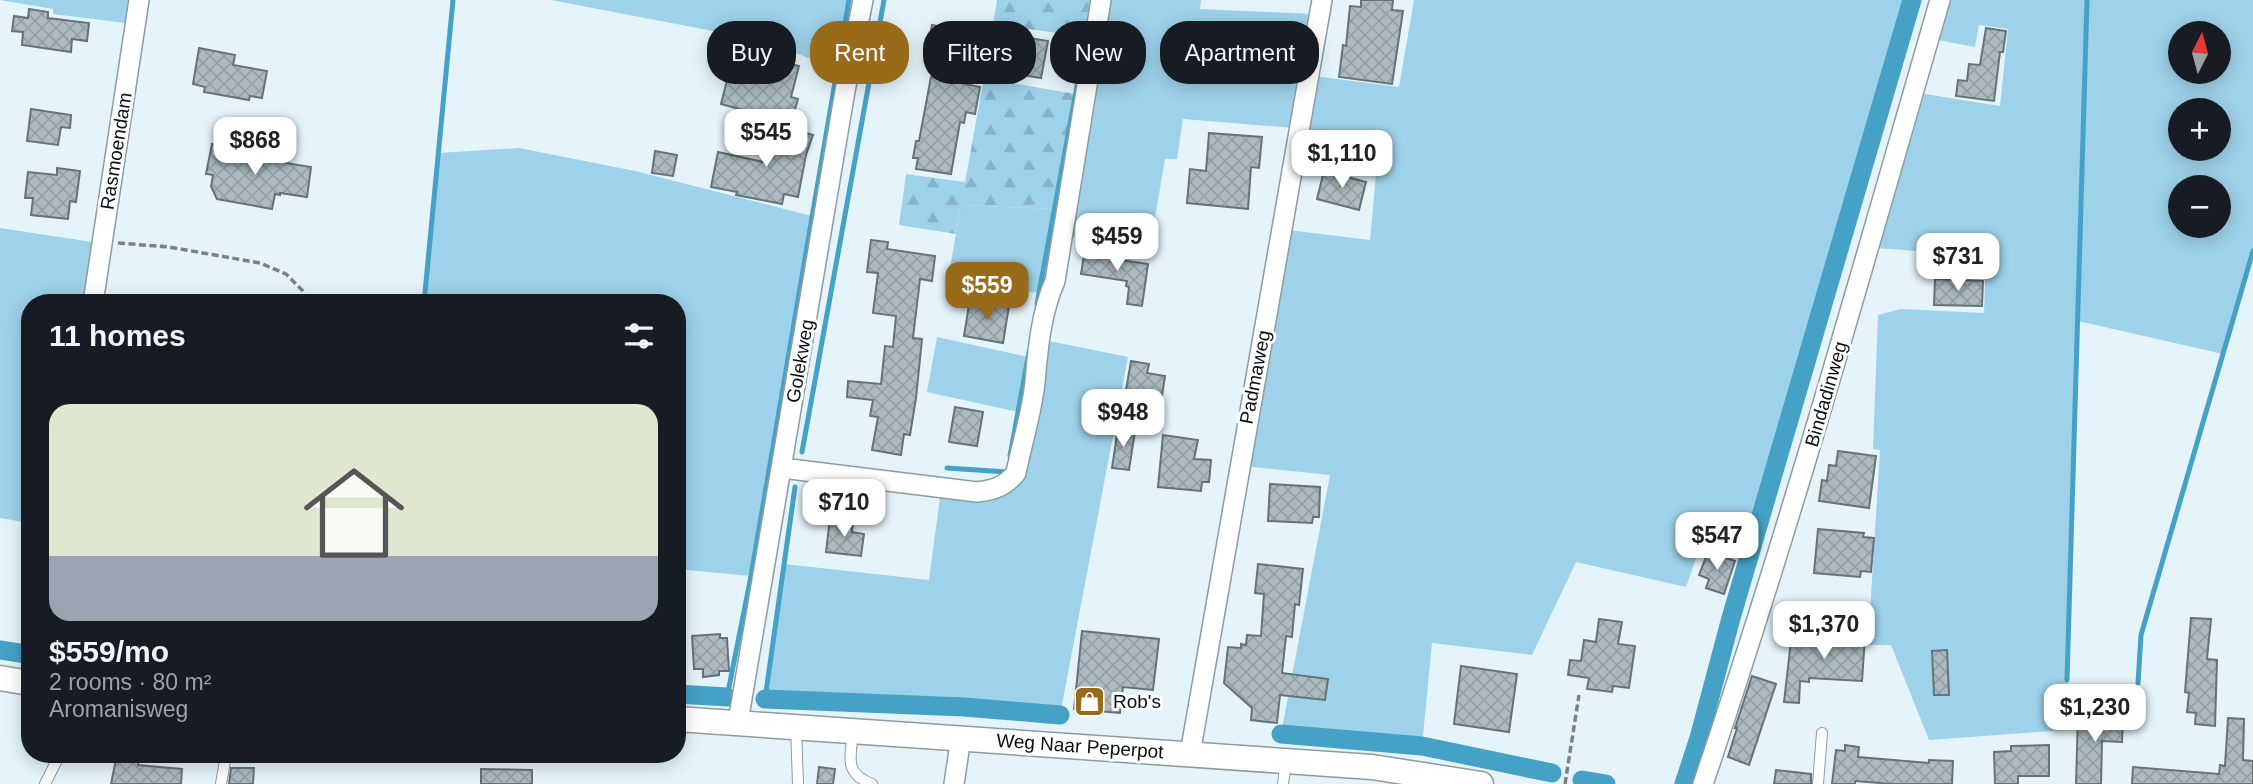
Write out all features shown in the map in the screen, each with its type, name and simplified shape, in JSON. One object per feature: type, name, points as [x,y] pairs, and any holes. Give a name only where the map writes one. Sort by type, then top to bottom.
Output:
[{"type":"street","name":"Rasmoendam","points":[[94,294],[139,0]]},
{"type":"street","name":"Golekweg","points":[[738,722],[845,91],[863,0]]},
{"type":"street","points":[[782,468],[976,492],[994,490],[1006,484],[1016,473],[1035,384],[1035,365],[1046,302],[1055,281],[1101,0]]},
{"type":"street","name":"Padmaweg","points":[[1190,754],[1322,0]]},
{"type":"street","name":"Bindadinweg","points":[[1703,784],[1753,637],[1818,423],[1940,0]]},
{"type":"street","points":[[0,678],[21,682]]},
{"type":"street","name":"Weg Naar Peperpot","points":[[686,719],[1190,754],[1285,772],[1372,767],[1481,784]]},
{"type":"street","points":[[954,784],[961,737]]},
{"type":"lane","points":[[796,726],[798,784]]},
{"type":"lane","points":[[853,730],[852,769],[857,778],[872,784]]},
{"type":"lane","points":[[1818,784],[1822,733]]},
{"type":"lane","points":[[45,784],[56,763]]},
{"type":"lane","points":[[220,784],[225,763]]},
{"type":"path","points":[[102,242],[169,247],[260,262],[286,274],[304,292]]},
{"type":"path","points":[[1565,784],[1579,695]]},
{"type":"green space","points":[[0,0],[130,0],[126,23],[53,14],[53,9]]},
{"type":"green space","points":[[551,0],[849,0],[845,21],[810,21],[810,59],[796,53],[796,21],[707,21],[707,30]]},
{"type":"green space","points":[[997,0],[1092,0],[1089,21],[1050,21],[1050,32],[1036,30],[1036,21],[994,21]]},
{"type":"green space","points":[[1106,0],[1201,0],[1200,9],[1313,14],[1312,21],[1160,21],[1160,84],[1301,84],[1294,128],[1183,119],[1177,159],[1165,159],[1150,247],[1067,236],[1092,84],[1146,84],[1146,21],[1103,21]]},
{"type":"green space","points":[[1414,0],[1912,0],[1749,558],[1701,544],[1686,587],[1576,562],[1532,655],[1432,643],[1422,746],[1281,734],[1330,475],[1244,466],[1288,230],[1370,240],[1377,163],[1302,153],[1313,84],[1319,84],[1319,77],[1399,87]]},
{"type":"green space","points":[[1950,0],[2253,0],[2253,251],[2223,354],[2078,321],[2066,730],[1929,740],[1891,645],[1868,645],[1880,450],[1873,449],[1878,315],[1901,309],[1984,313],[1986,256],[1876,248],[1919,93],[2000,106],[2008,29],[1979,25],[1975,47],[1938,40]]},
{"type":"green space","points":[[983,84],[1018,84],[1075,94],[1054,209],[961,205],[956,234],[899,225],[906,174],[965,182]]},
{"type":"green space","points":[[519,148],[635,171],[812,216],[751,576],[686,570],[686,294],[425,294],[438,153]]},
{"type":"green space","points":[[961,205],[1054,209],[1039,293],[948,280]]},
{"type":"green space","points":[[0,228],[92,242],[84,294],[21,294],[21,522],[0,518]]},
{"type":"green space","points":[[937,337],[1028,357],[1018,412],[927,392]]},
{"type":"green space","points":[[1044,340],[1128,357],[1060,715],[964,707],[765,699],[784,564],[929,580],[940,497],[1010,487]]},
{"type":"building","points":[[1361,0],[1393,0],[1392,10],[1403,11],[1392,84],[1339,77],[1343,45],[1346,46],[1350,6],[1361,7]]},
{"type":"building","points":[[29,9],[48,12],[48,18],[89,23],[87,41],[72,39],[71,52],[22,45],[23,32],[12,31],[14,16],[28,18]]},
{"type":"building","points":[[1986,28],[2006,31],[2003,52],[2000,52],[1994,101],[1956,96],[1958,80],[1967,81],[1969,64],[1980,65]]},
{"type":"building","points":[[1036,39],[1048,41],[1041,78],[1036,77]]},
{"type":"building","points":[[199,48],[235,55],[233,65],[267,71],[262,98],[250,96],[249,100],[204,92],[205,87],[193,84]]},
{"type":"building","points":[[726,84],[794,84],[791,97],[798,99],[791,123],[721,104]]},
{"type":"building","points":[[930,84],[965,84],[980,87],[975,114],[966,112],[964,123],[960,122],[951,174],[916,169],[918,158],[913,158],[916,141],[919,141]]},
{"type":"building","points":[[31,109],[71,115],[70,128],[61,127],[58,145],[27,141]]},
{"type":"building","points":[[778,125],[813,135],[806,155],[798,197],[784,194],[782,204],[711,187],[718,152],[768,163]]},
{"type":"building","points":[[1209,133],[1262,137],[1259,168],[1251,167],[1248,209],[1187,203],[1190,169],[1206,171]]},
{"type":"building","points":[[212,144],[287,158],[286,163],[311,167],[307,197],[275,194],[272,209],[217,199],[211,186],[213,175],[206,174]]},
{"type":"building","points":[[655,151],[677,155],[673,176],[652,173]]},
{"type":"building","points":[[57,168],[80,171],[76,202],[70,201],[68,219],[31,215],[33,198],[25,198],[28,172],[57,175]]},
{"type":"building","points":[[1324,171],[1366,182],[1359,210],[1317,199]]},
{"type":"building","points":[[871,240],[888,242],[887,249],[935,256],[932,281],[920,279],[913,338],[922,339],[916,398],[910,435],[904,434],[901,455],[872,450],[878,417],[870,416],[873,400],[847,397],[848,381],[881,384],[885,346],[893,347],[896,316],[873,313],[878,273],[867,272]]},
{"type":"building","points":[[1085,249],[1115,254],[1114,259],[1148,264],[1142,306],[1127,304],[1127,281],[1081,274]]},
{"type":"building","points":[[1935,279],[1983,281],[1982,306],[1934,305]]},
{"type":"building","points":[[987,303],[1009,306],[1003,343],[964,336],[969,305],[986,308]]},
{"type":"building","points":[[1131,361],[1149,364],[1147,373],[1165,376],[1160,408],[1124,402]]},
{"type":"building","points":[[955,407],[983,412],[977,446],[949,442]]},
{"type":"building","points":[[1118,428],[1135,431],[1129,470],[1112,468]]},
{"type":"building","points":[[1163,435],[1198,440],[1194,459],[1211,460],[1209,482],[1202,482],[1201,491],[1158,487]]},
{"type":"building","points":[[1838,451],[1876,456],[1869,508],[1819,501],[1822,480],[1827,481],[1829,465],[1836,466]]},
{"type":"building","points":[[1270,484],[1320,487],[1319,517],[1313,517],[1312,523],[1268,521]]},
{"type":"building","points":[[830,518],[853,522],[852,532],[864,534],[861,556],[826,552]]},
{"type":"building","points":[[1818,529],[1864,533],[1863,537],[1874,538],[1871,572],[1861,571],[1860,577],[1814,573]]},
{"type":"building","points":[[1708,552],[1735,561],[1724,594],[1706,588],[1709,579],[1699,575]]},
{"type":"building","points":[[1258,564],[1303,569],[1299,605],[1295,604],[1292,637],[1286,636],[1282,673],[1328,679],[1325,700],[1280,695],[1277,723],[1251,720],[1252,708],[1224,683],[1228,647],[1241,648],[1241,644],[1246,645],[1247,635],[1261,636],[1264,594],[1255,593]]},
{"type":"building","points":[[2191,618],[2211,619],[2207,659],[2217,660],[2215,726],[2195,724],[2196,713],[2187,712],[2189,693],[2185,692]]},
{"type":"building","points":[[1599,619],[1622,622],[1618,644],[1635,646],[1629,688],[1613,686],[1612,692],[1587,689],[1589,678],[1568,675],[1570,660],[1581,661],[1584,640],[1596,642]]},
{"type":"building","points":[[1082,631],[1159,639],[1153,690],[1123,687],[1120,713],[1074,709]]},
{"type":"building","points":[[720,634],[720,638],[727,638],[729,671],[719,671],[719,675],[703,677],[703,669],[694,669],[692,636]]},
{"type":"building","points":[[1802,634],[1865,637],[1862,681],[1809,678],[1809,682],[1800,681],[1799,703],[1784,702],[1791,641],[1802,642]]},
{"type":"building","points":[[1947,650],[1949,695],[1934,695],[1932,651]]},
{"type":"building","points":[[1461,666],[1517,674],[1509,732],[1454,724]]},
{"type":"building","points":[[1752,676],[1776,684],[1749,765],[1728,757]]},
{"type":"building","points":[[2078,714],[2123,716],[2122,742],[2102,741],[2101,784],[2076,784]]},
{"type":"building","points":[[2228,718],[2244,719],[2243,760],[2253,761],[2253,784],[2132,784],[2133,767],[2219,774],[2220,765],[2225,766]]},
{"type":"building","points":[[1845,745],[1859,747],[1858,757],[1929,763],[1929,760],[1953,761],[1952,784],[1855,781],[1855,784],[1832,784],[1836,750],[1845,751]]},
{"type":"building","points":[[2049,745],[2049,776],[2018,776],[2018,784],[1995,784],[1994,752],[2011,751],[2011,746]]},
{"type":"building","points":[[115,763],[182,769],[181,784],[111,784]]},
{"type":"building","points":[[819,767],[835,769],[833,784],[817,784]]},
{"type":"building","points":[[231,768],[254,768],[253,784],[229,784]]},
{"type":"building","points":[[481,769],[532,770],[532,784],[481,784]]},
{"type":"building","points":[[1776,770],[1811,774],[1811,784],[1774,784]]},
{"type":"waterway","points":[[425,294],[453,0]]},
{"type":"waterway","points":[[727,697],[751,576],[849,0]]},
{"type":"waterway","points":[[802,452],[884,0]]},
{"type":"waterway","points":[[1684,784],[1912,0]]},
{"type":"waterway","points":[[2067,680],[2087,0]]},
{"type":"waterway","points":[[1037,304],[1077,84]]},
{"type":"waterway","points":[[2138,683],[2141,635],[2253,251]]},
{"type":"waterway","points":[[1010,456],[1029,352]]},
{"type":"waterway","points":[[947,468],[1007,472],[1008,469]]},
{"type":"waterway","points":[[765,699],[795,487]]},
{"type":"waterway","points":[[0,650],[21,653]]},
{"type":"waterway","points":[[686,695],[727,697]]},
{"type":"waterway","points":[[765,699],[964,707],[1060,715]]},
{"type":"waterway","points":[[1281,734],[1422,746],[1552,773]]},
{"type":"waterway","points":[[1582,780],[1606,784]]},
{"type":"place","name":"Rob's","points":[[1090,701]]}]
